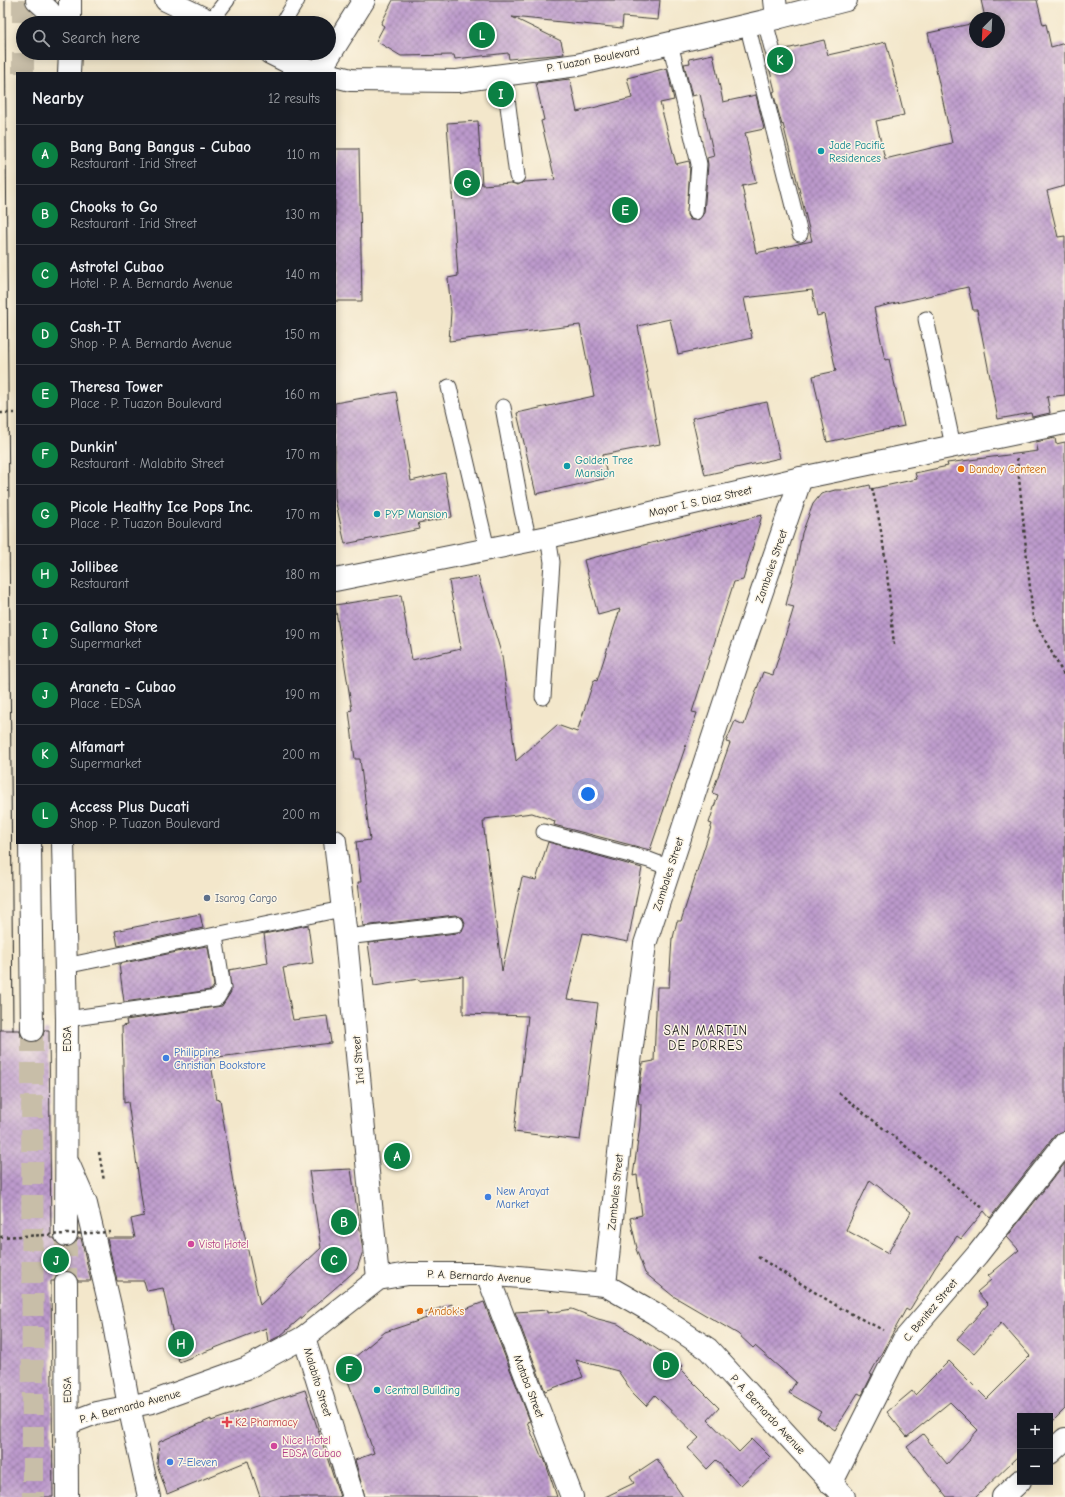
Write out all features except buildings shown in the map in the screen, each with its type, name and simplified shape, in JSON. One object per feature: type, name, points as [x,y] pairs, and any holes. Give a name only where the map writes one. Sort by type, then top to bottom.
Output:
[{"type":"main road","points":[[37,0],[52,16]]},
{"type":"main road","points":[[70,0],[70,16]]},
{"type":"main road","points":[[166,0],[199,16]]},
{"type":"main road","points":[[336,55],[364,0]]},
{"type":"main road","name":"P. Tuazon Boulevard","points":[[336,76],[352,80],[458,81],[577,65],[670,43],[766,16],[846,0]]},
{"type":"main road","points":[[69,72],[70,60]]},
{"type":"main road","name":"P. Tuazon Boulevard","points":[[284,60],[298,67],[318,72]]},
{"type":"main road","points":[[327,72],[333,60]]},
{"type":"main road","name":"Mayor I. S. Diaz Street","points":[[336,580],[539,539],[801,478],[1065,422]]},
{"type":"main road","name":"Zambales Street","points":[[605,1286],[622,1125],[645,944],[737,664],[801,478]]},
{"type":"main road","points":[[30,844],[32,1030]]},
{"type":"main road","name":"EDSA","points":[[63,844],[67,1020],[66,1235]]},
{"type":"main road","name":"Irid Street","points":[[335,844],[346,937],[378,1279]]},
{"type":"main road","name":"C. Benitez Street","points":[[834,1493],[903,1341],[977,1255],[1065,1143]]},
{"type":"main road","points":[[66,1158],[86,1204],[112,1314],[129,1406],[149,1497]]},
{"type":"main road","name":"P. A. Bernardo Avenue","points":[[68,1424],[96,1413],[152,1402],[247,1368],[304,1337],[378,1279],[408,1274],[487,1274],[605,1286],[654,1313],[708,1349],[834,1493]]},
{"type":"main road","name":"Mataba Street","points":[[487,1274],[572,1497]]},
{"type":"main road","name":"EDSA","points":[[66,1283],[68,1424],[67,1497]]},
{"type":"main road","name":"Malabito Street","points":[[304,1337],[353,1497]]},
{"type":"main road","points":[[1053,1450],[1065,1439]]},
{"type":"main road","points":[[1003,1497],[1017,1484]]},
{"type":"lane","points":[[216,16],[227,0]]},
{"type":"lane","points":[[287,16],[297,0]]},
{"type":"lane","points":[[766,16],[773,52]]},
{"type":"lane","points":[[766,16],[800,234]]},
{"type":"lane","points":[[670,43],[699,164],[695,212]]},
{"type":"lane","points":[[504,75],[517,176]]},
{"type":"lane","points":[[926,319],[953,446]]},
{"type":"lane","points":[[449,387],[487,549]]},
{"type":"lane","points":[[504,407],[522,511],[552,562],[543,697]]},
{"type":"lane","points":[[544,832],[649,860],[670,868]]},
{"type":"lane","points":[[65,966],[342,909]]},
{"type":"lane","points":[[346,937],[456,924]]},
{"type":"lane","points":[[67,1020],[217,998],[223,988],[215,936]]},
{"type":"path","points":[[0,413],[16,413]]},
{"type":"path","points":[[1014,433],[1033,618],[1062,674],[1065,677]]},
{"type":"path","points":[[866,464],[878,511],[886,559],[894,645]]},
{"type":"path","points":[[839,1093],[1002,1223]]},
{"type":"path","points":[[0,1237],[112,1232]]},
{"type":"path","points":[[758,1257],[842,1309],[903,1341]]},
{"type":"tunnel","points":[[23,0],[23,16]]},
{"type":"tunnel","points":[[23,60],[23,72]]},
{"type":"tunnel","points":[[32,1030],[33,1497]]},
{"type":"tunnel","points":[[66,1235],[66,1283]]},
{"type":"tram line","points":[[5,0],[13,1030]]},
{"type":"tram line","points":[[0,994],[0,1030]]},
{"type":"place","name":"Access Plus Ducati","points":[[482,35]]},
{"type":"place","name":"Alfamart","points":[[780,60]]},
{"type":"place","name":"Gallano Store","points":[[501,94]]},
{"type":"place","name":"Jade Pacific Residences","points":[[821,151]]},
{"type":"place","name":"Picole Healthy Ice Pops Inc.","points":[[467,183]]},
{"type":"place","name":"Theresa Tower","points":[[625,210]]},
{"type":"place","name":"Golden Tree Mansion","points":[[567,466]]},
{"type":"place","name":"Dandoy Canteen","points":[[961,469]]},
{"type":"place","name":"PYP Mansion","points":[[377,514]]},
{"type":"place","name":"Isarog Cargo","points":[[207,898]]},
{"type":"place","name":"Philippine Christian Bookstore","points":[[166,1058]]},
{"type":"place","name":"Bang Bang Bangus - Cubao","points":[[397,1156]]},
{"type":"place","name":"New Arayat Market","points":[[488,1197]]},
{"type":"place","name":"Chooks to Go","points":[[344,1222]]},
{"type":"place","name":"Vista Hotel","points":[[191,1244]]},
{"type":"place","name":"Araneta - Cubao","points":[[56,1260]]},
{"type":"place","name":"Astrotel Cubao","points":[[334,1260]]},
{"type":"place","name":"Andok's","points":[[420,1311]]},
{"type":"place","name":"Jollibee","points":[[181,1344]]},
{"type":"place","name":"Cash-IT","points":[[666,1365]]},
{"type":"place","name":"Dunkin'","points":[[349,1369]]},
{"type":"place","name":"Central Building","points":[[377,1390]]},
{"type":"place","name":"K2 Pharmacy","points":[[227,1422]]},
{"type":"place","name":"Nice Hotel EDSA Cubao","points":[[274,1446]]},
{"type":"place","name":"7-Eleven","points":[[170,1462]]},
{"type":"district","name":"SAN MARTIN DE PORRES","points":[[706,1038]]}]
